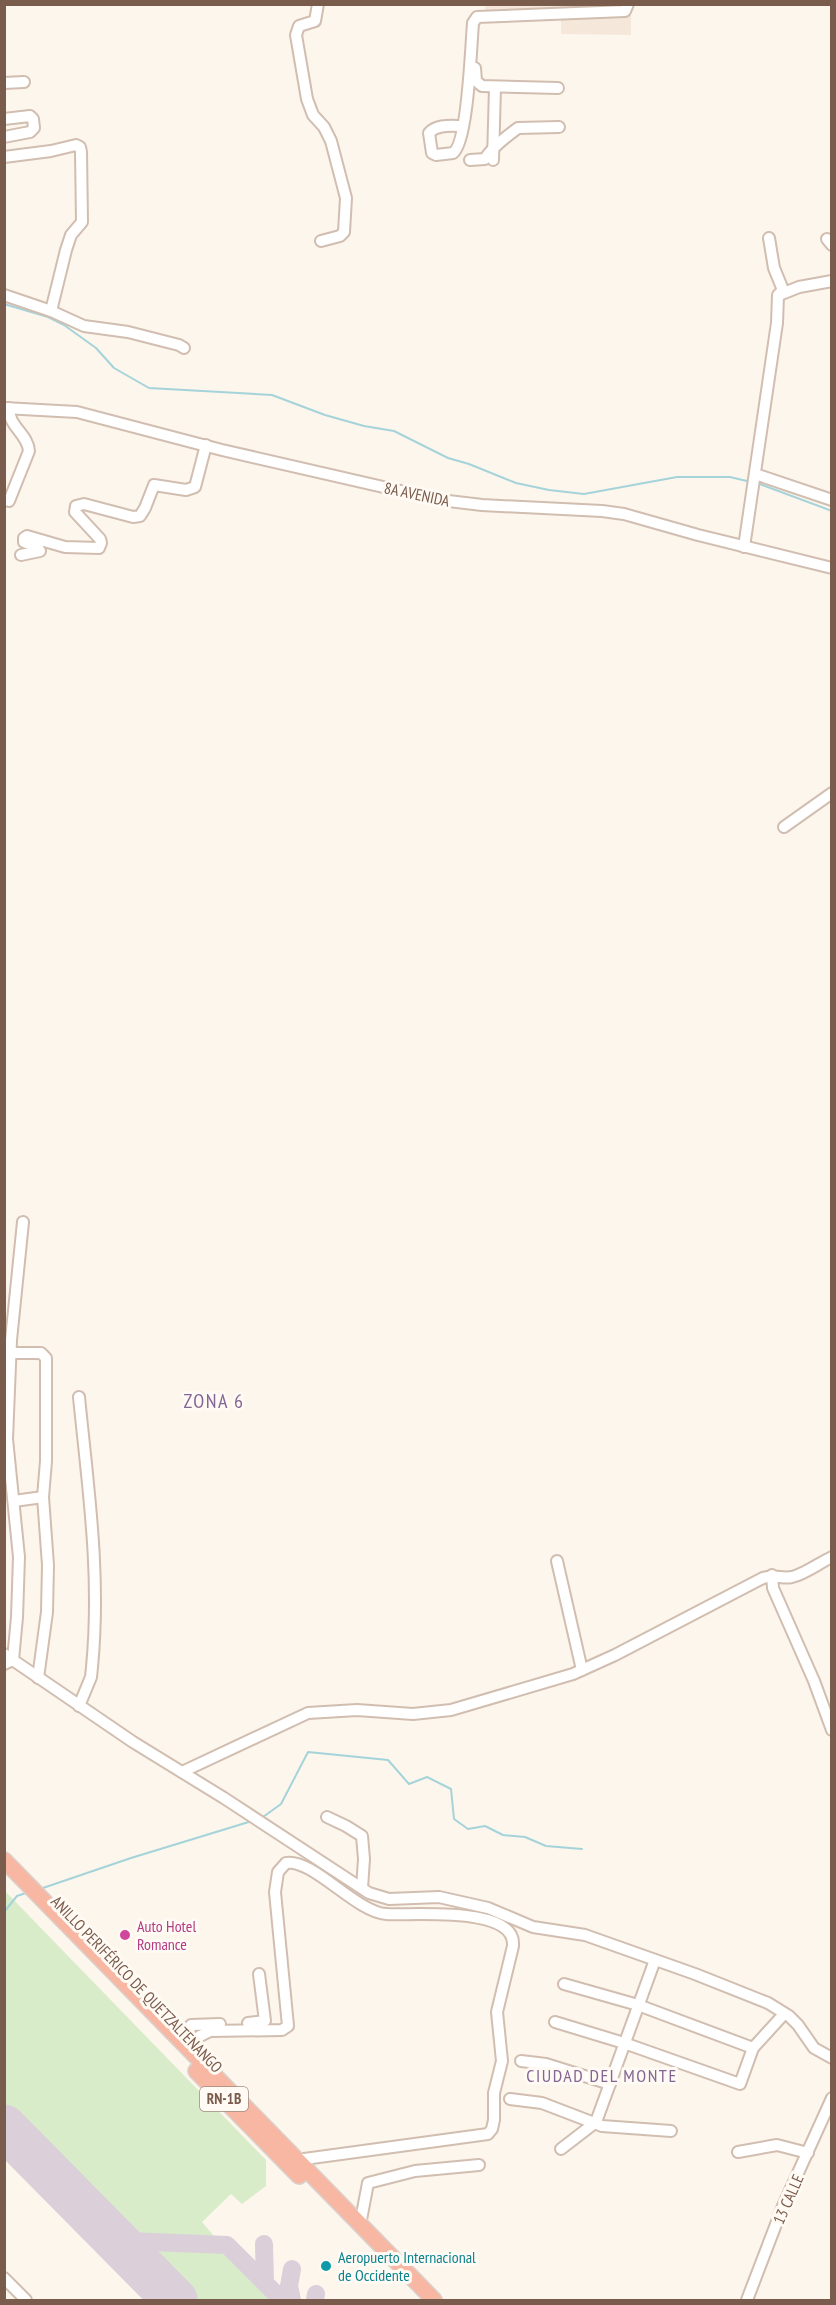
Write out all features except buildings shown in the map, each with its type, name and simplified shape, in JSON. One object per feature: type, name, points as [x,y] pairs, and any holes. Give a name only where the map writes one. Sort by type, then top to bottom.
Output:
[{"type":"highway","name":"ANILLO PERIFÉRICO DE QUETZALTENANGO","points":[[4,1860],[28,1891],[420,2301]]},
{"type":"highway","name":"ANILLO PERIFÉRICO DE QUETZALTENANGO","points":[[4,1872],[28,1891],[187,2046],[434,2301]]},
{"type":"street","points":[[318,4],[315,21],[299,26],[296,35],[307,99],[313,115],[324,127],[331,141],[341,172],[347,203],[344,212],[346,226],[344,232],[340,236],[321,241]]},
{"type":"street","points":[[479,10],[625,11],[628,4]]},
{"type":"street","points":[[479,10],[475,78],[480,86],[558,88]]},
{"type":"street","points":[[462,126],[466,112],[473,23],[479,10]]},
{"type":"street","points":[[4,83],[24,82]]},
{"type":"street","points":[[493,154],[495,87]]},
{"type":"street","points":[[4,119],[30,116],[33,119],[34,128],[30,132],[4,136]]},
{"type":"street","points":[[470,160],[483,159],[493,154],[518,128],[559,127]]},
{"type":"street","points":[[4,157],[51,151],[76,145],[80,147],[82,222],[71,235],[51,311]]},
{"type":"street","points":[[744,547],[777,323],[778,295],[783,290],[774,268],[769,238]]},
{"type":"street","points":[[778,295],[793,289],[831,281]]},
{"type":"street","points":[[4,295],[51,311],[84,326],[128,332],[184,348]]},
{"type":"street","points":[[7,408],[10,420],[29,448],[23,469],[9,501]]},
{"type":"street","name":"8A AVENIDA","points":[[7,408],[77,412],[440,500],[482,505],[602,511],[654,526],[831,568]]},
{"type":"street","points":[[21,555],[40,551],[24,542],[27,536],[65,547],[99,548],[100,539],[75,512],[76,506],[84,504],[133,517],[140,516],[146,508],[154,485],[186,490],[195,487],[206,445]]},
{"type":"street","points":[[755,476],[831,500]]},
{"type":"street","points":[[784,827],[831,793]]},
{"type":"street","points":[[23,1222],[11,1353],[7,1439],[19,1557],[17,1617],[7,1659],[376,1896],[389,1899],[435,1896],[488,1908],[533,1927],[585,1935],[768,2003],[794,2019],[814,2048],[831,2058]]},
{"type":"street","points":[[11,1353],[41,1353],[46,1358],[46,1461],[43,1497],[48,1565],[47,1612],[38,1678]]},
{"type":"street","points":[[79,1397],[92,1510],[96,1586],[93,1666],[79,1706]]},
{"type":"street","points":[[14,1501],[43,1497]]},
{"type":"street","points":[[182,1773],[308,1713],[357,1710],[413,1714],[451,1710],[582,1670],[772,1575],[795,1576],[831,1557]]},
{"type":"street","points":[[557,1562],[582,1670]]},
{"type":"street","points":[[772,1575],[773,1588],[814,1681],[831,1730]]},
{"type":"street","points":[[327,1817],[362,1836],[364,1859],[362,1888]]},
{"type":"street","points":[[187,2046],[210,2031],[282,2030],[288,2026],[276,1892],[278,1872],[286,1863],[294,1862],[307,1868],[378,1913],[474,1917],[492,1923],[510,1933],[513,1946],[497,2012],[502,2061],[494,2093],[494,2120],[488,2134],[297,2160]]},
{"type":"street","points":[[561,2149],[596,2122],[655,1960]]},
{"type":"street","points":[[187,2046],[191,2025],[264,2022],[266,2019],[259,1974]]},
{"type":"street","points":[[564,1984],[638,2005],[753,2048]]},
{"type":"street","points":[[555,2022],[624,2043],[740,2084],[753,2048],[783,2014]]},
{"type":"street","points":[[521,2061],[546,2064],[610,2084]]},
{"type":"street","points":[[510,2098],[542,2103],[605,2127],[671,2131]]},
{"type":"street","name":"13 CALLE","points":[[747,2301],[770,2238],[831,2098]]},
{"type":"street","points":[[738,2152],[777,2145],[808,2153]]},
{"type":"street","points":[[360,2225],[368,2183],[415,2170],[478,2165]]},
{"type":"street","points":[[4,2278],[26,2301]]},
{"type":"shaded area","points":[[485,5],[631,5],[631,35],[561,34],[561,17],[485,20]]},
{"type":"green space","points":[[5,1891],[266,2160],[266,2186],[242,2204],[231,2194],[202,2222],[214,2236],[137,2237],[127,2235],[5,2111]]},
{"type":"green space","points":[[198,2248],[219,2251],[239,2266],[270,2300],[188,2300],[154,2266],[154,2253],[162,2249]]},
{"type":"waterway","points":[[4,304],[48,317],[64,325],[96,348],[114,368],[149,388],[272,395],[325,415],[364,426],[394,431],[448,458],[516,483],[584,494],[677,477],[730,477],[751,482]]},
{"type":"waterway","points":[[757,483],[832,511]]},
{"type":"waterway","points":[[263,1817],[281,1804],[308,1752],[388,1760],[409,1784],[427,1777],[451,1789],[454,1819],[468,1829],[485,1826],[503,1835],[525,1837],[546,1846],[582,1849]]},
{"type":"waterway","points":[[40,1889],[252,1821]]},
{"type":"waterway","points":[[4,1912],[17,1896],[29,1892]]},
{"type":"taxiway","points":[[94,2219],[110,2232],[127,2241],[227,2245],[282,2300]]},
{"type":"taxiway","points":[[150,2275],[143,2265],[141,2254],[144,2247],[154,2243]]},
{"type":"taxiway","points":[[264,2244],[265,2283]]},
{"type":"taxiway","points":[[292,2269],[289,2286],[292,2300]]},
{"type":"taxiway","points":[[315,2300],[316,2294]]},
{"type":"runway","points":[[4,2127],[175,2300]]},
{"type":"place","name":"Auto Hotel Romance","points":[[125,1935]]},
{"type":"place","name":"Aeropuerto Internacional de Occidente","points":[[326,2266]]},
{"type":"district","name":"ZONA 6","points":[[214,1401]]},
{"type":"district","name":"CIUDAD DEL MONTE","points":[[602,2076]]}]
